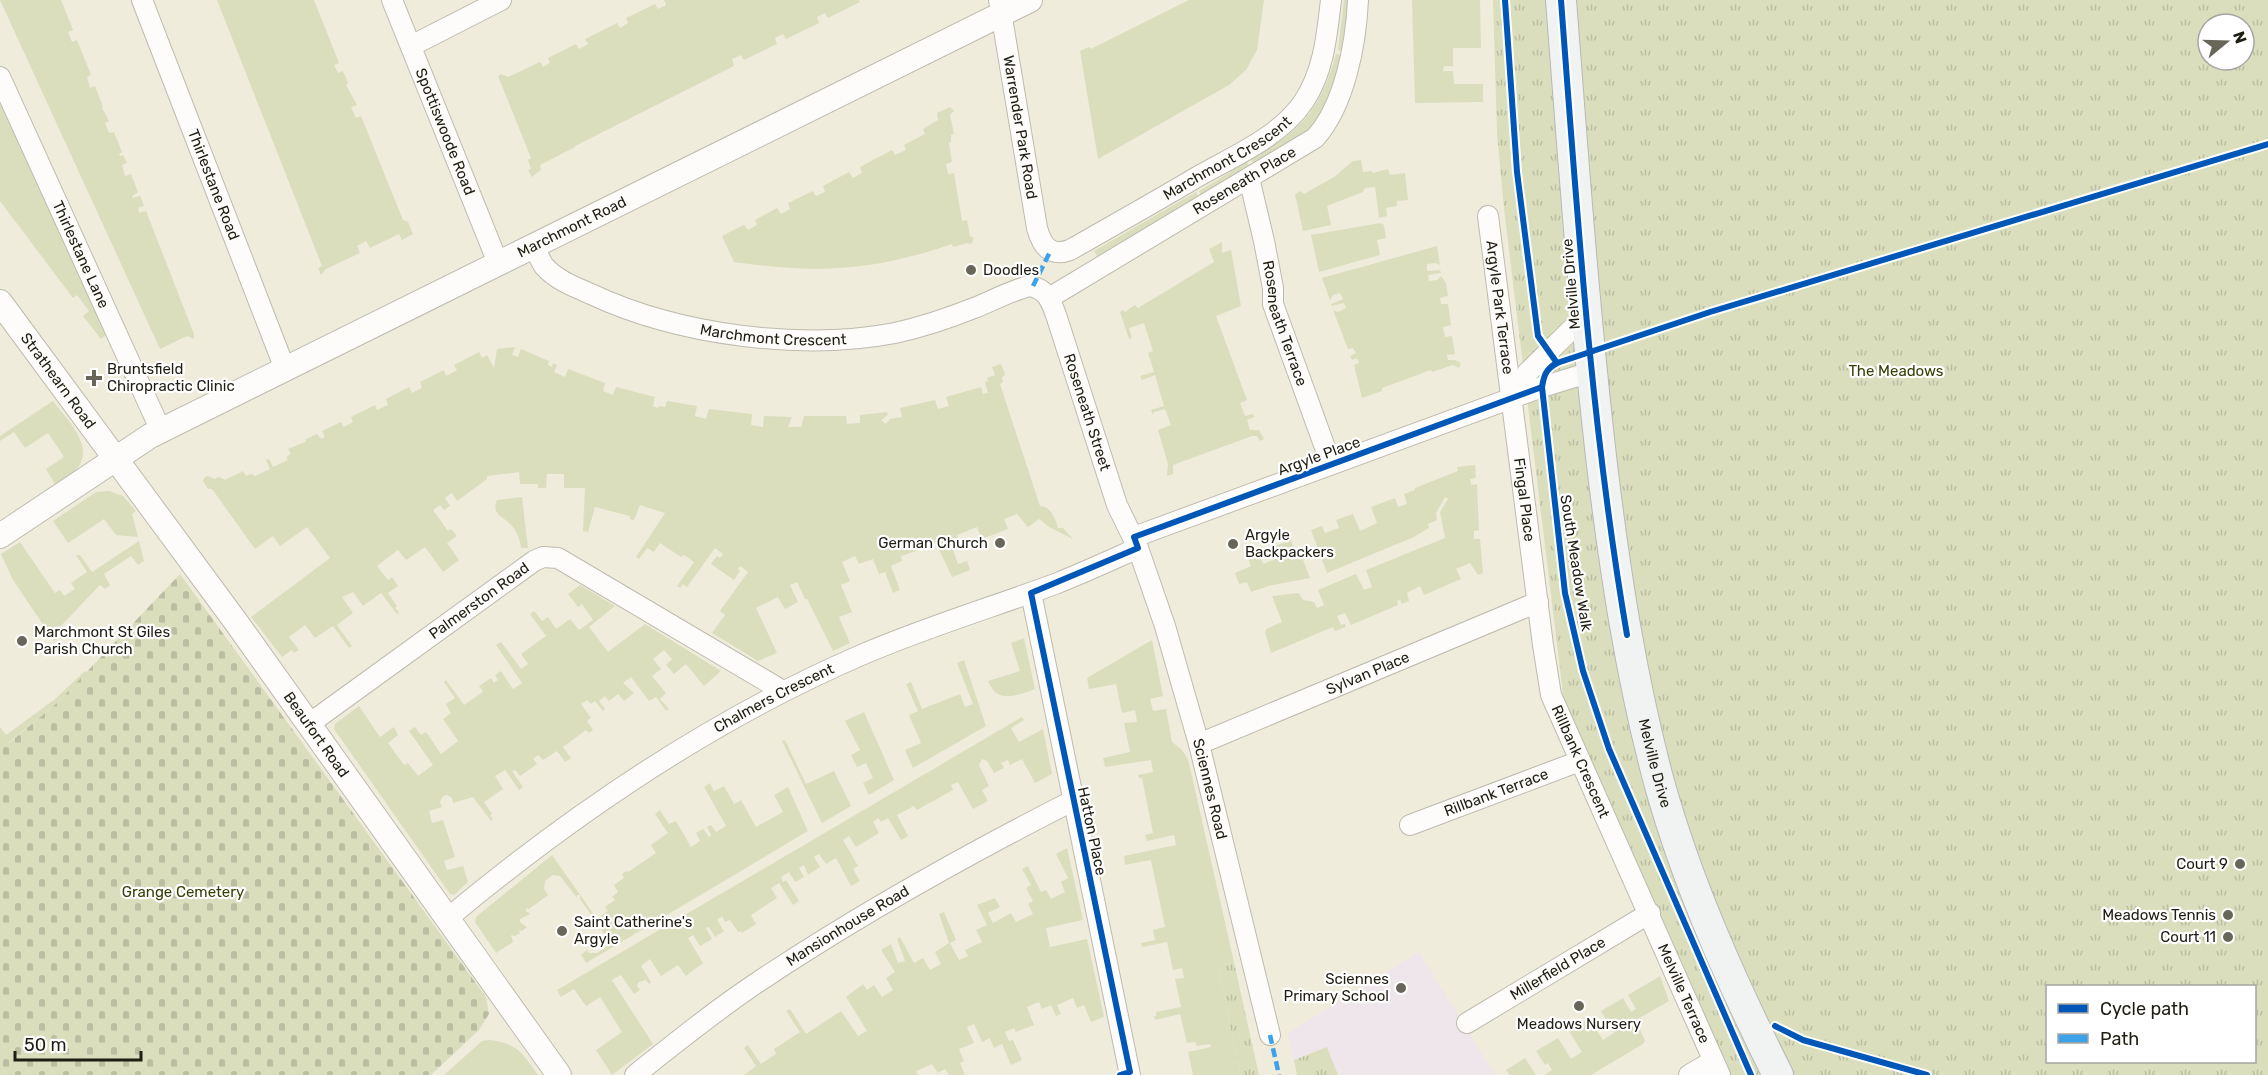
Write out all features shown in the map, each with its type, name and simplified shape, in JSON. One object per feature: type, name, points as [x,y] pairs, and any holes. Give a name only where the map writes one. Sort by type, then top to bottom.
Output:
[{"type":"main road","name":"Melville Drive","points":[[1561,0],[1586,315],[1612,550],[1641,709],[1660,784],[1686,865],[1717,942],[1778,1075]]},
{"type":"street","name":"Thirlestane Road","points":[[142,0],[285,369]]},
{"type":"street","name":"Spottiswoode Road","points":[[392,0],[498,264]]},
{"type":"street","points":[[411,46],[501,0]]},
{"type":"street","name":"Marchmont Road","points":[[0,536],[160,431],[534,246],[1000,7],[1030,0]]},
{"type":"street","name":"Marchmont Crescent","points":[[1051,250],[1060,252],[1070,250],[1243,151],[1283,124],[1305,99],[1319,70],[1325,49],[1331,0]]},
{"type":"street","name":"Roseneath Place","points":[[1048,298],[1308,144],[1328,121],[1348,66],[1358,0]]},
{"type":"street","name":"Warrender Park Road","points":[[1000,7],[1037,228],[1041,242],[1051,250]]},
{"type":"street","name":"Thirlestane Lane","points":[[0,77],[104,302],[160,431]]},
{"type":"street","name":"Roseneath Terrace","points":[[1250,178],[1274,288],[1273,304],[1331,464]]},
{"type":"street","name":"Argyle Park Terrace","points":[[1488,216],[1513,398]]},
{"type":"street","name":"Marchmont Crescent","points":[[534,246],[549,270],[566,282],[609,302],[682,324],[768,337],[843,339],[896,333],[963,312],[1029,286],[1042,290],[1048,298]]},
{"type":"street","name":"Roseneath Street","points":[[1048,298],[1064,339],[1117,505],[1136,543]]},
{"type":"street","name":"Strathearn Road","points":[[0,302],[117,459]]},
{"type":"street","points":[[1513,398],[1527,373],[1586,315]]},
{"type":"street","name":"Argyle Place","points":[[1136,543],[1331,464],[1592,372]]},
{"type":"street","name":"Fingal Place","points":[[1513,398],[1538,602]]},
{"type":"street","name":"Beaufort Road","points":[[117,459],[559,1075]]},
{"type":"street","name":"Chalmers Crescent","points":[[448,918],[524,856],[602,800],[696,740],[783,691],[903,638],[1031,593],[1136,543]]},
{"type":"street","name":"Sciennes Road","points":[[1136,543],[1165,626],[1199,744],[1270,1035]]},
{"type":"street","name":"Palmerston Road","points":[[309,724],[534,561],[549,557],[558,558],[783,691]]},
{"type":"street","name":"Hatton Place","points":[[1031,593],[1127,1074]]},
{"type":"street","name":"Sylvan Place","points":[[1199,744],[1538,602]]},
{"type":"street","name":"Rillbank Crescent","points":[[1538,602],[1551,695],[1650,913]]},
{"type":"street","name":"Rillbank Terrace","points":[[1410,825],[1580,761]]},
{"type":"street","name":"Mansionhouse Road","points":[[635,1075],[694,1028],[824,939],[983,846],[1074,800]]},
{"type":"street","name":"Millerfield Place","points":[[1467,1023],[1650,913]]},
{"type":"street","name":"Melville Terrace","points":[[1650,913],[1716,1068]]},
{"type":"street","points":[[1689,1075],[1716,1068]]},
{"type":"shaded area","name":"Sciennes Primary School","points":[[1419,952],[1495,1075],[1297,1075],[1288,1033]]},
{"type":"green space","points":[[0,0],[61,0],[73,30],[68,32],[72,42],[77,40],[91,75],[87,77],[90,88],[95,86],[109,121],[105,123],[109,133],[114,132],[122,152],[119,154],[123,155],[127,163],[122,165],[125,176],[131,174],[138,192],[132,196],[133,198],[140,196],[144,206],[138,208],[139,213],[146,211],[194,339],[187,336],[160,349]]},
{"type":"green space","points":[[217,0],[314,0],[339,63],[334,65],[338,73],[343,71],[348,83],[346,85],[357,105],[351,107],[356,118],[361,116],[403,220],[408,222],[413,234],[402,240],[399,234],[370,248],[366,241],[357,246],[360,253],[326,269],[321,275],[318,268],[322,266]]},
{"type":"green space","points":[[664,0],[859,0],[860,2],[828,18],[825,13],[817,17],[819,23],[786,39],[783,34],[775,38],[777,44],[744,60],[741,55],[732,59],[734,66],[540,165],[541,170],[532,177],[528,170],[531,169],[528,160],[531,158],[498,76],[501,74],[508,77],[540,62],[543,67],[550,63],[548,58],[576,44],[579,49],[588,44],[585,39],[617,23],[620,28],[628,23],[626,18],[655,4],[658,9],[666,5]]},
{"type":"green space","points":[[1189,0],[1264,0],[1257,50],[1246,70],[1229,85],[1098,159],[1080,51],[1089,47],[1091,49]]},
{"type":"green space","points":[[1344,0],[1352,0],[1346,52],[1338,50]]},
{"type":"green space","points":[[1412,0],[1480,0],[1481,48],[1453,48],[1453,66],[1444,66],[1443,71],[1453,71],[1454,84],[1483,84],[1483,102],[1415,103]]},
{"type":"green space","name":"The Meadows","points":[[1493,0],[2268,0],[2268,1075],[1727,1075],[1564,702],[1504,209],[1497,133]]},
{"type":"green space","points":[[1336,54],[1346,56],[1342,70],[1311,134],[1257,168],[1251,160],[1296,128],[1315,105],[1330,74]]},
{"type":"green space","points":[[0,102],[106,335],[101,339],[83,316],[89,311],[77,295],[73,298],[0,201]]},
{"type":"green space","points":[[950,107],[954,111],[950,115],[954,134],[951,135],[949,143],[952,162],[946,164],[948,174],[954,173],[962,221],[967,220],[970,236],[974,238],[971,244],[953,247],[952,244],[896,260],[844,268],[792,268],[734,262],[722,236],[744,225],[748,230],[757,225],[755,220],[777,208],[781,214],[790,209],[788,203],[813,191],[816,196],[825,192],[823,186],[849,172],[853,178],[862,173],[860,167],[892,150],[895,155],[906,150],[904,145],[925,134],[923,129],[938,120],[937,113]]},
{"type":"green space","points":[[1361,160],[1363,172],[1372,171],[1373,173],[1388,169],[1390,175],[1405,173],[1408,200],[1397,201],[1397,206],[1386,208],[1387,216],[1379,218],[1375,187],[1365,188],[1363,192],[1327,206],[1331,225],[1303,231],[1295,194],[1301,191],[1304,194],[1334,177],[1353,161]]},
{"type":"green space","points":[[1247,162],[1252,171],[1203,199],[1199,191]]},
{"type":"green space","points":[[1196,192],[1201,201],[1099,259],[1094,251]]},
{"type":"green space","points":[[1380,223],[1384,225],[1386,238],[1377,240],[1380,255],[1319,272],[1311,235]]},
{"type":"green space","points":[[1222,242],[1222,253],[1231,250],[1241,306],[1216,316],[1247,400],[1240,403],[1245,416],[1253,414],[1254,417],[1247,420],[1250,430],[1259,430],[1264,439],[1260,441],[1257,436],[1252,436],[1173,465],[1173,474],[1167,476],[1168,464],[1158,430],[1171,425],[1165,409],[1154,412],[1153,415],[1151,410],[1164,406],[1155,375],[1142,380],[1140,376],[1154,372],[1148,353],[1153,351],[1144,323],[1129,328],[1132,338],[1129,339],[1120,312],[1123,310],[1125,312],[1135,305],[1138,308],[1214,262],[1209,249]]},
{"type":"green space","points":[[1437,246],[1440,265],[1427,264],[1427,271],[1440,270],[1441,273],[1428,275],[1429,281],[1437,280],[1441,276],[1446,283],[1448,296],[1440,298],[1441,304],[1448,304],[1451,325],[1443,327],[1445,337],[1452,336],[1455,354],[1447,355],[1448,360],[1461,363],[1459,368],[1453,365],[1432,372],[1431,370],[1362,398],[1354,365],[1359,363],[1357,358],[1352,360],[1350,356],[1356,353],[1353,348],[1348,349],[1333,310],[1338,312],[1346,308],[1344,303],[1332,306],[1331,304],[1343,299],[1340,293],[1333,295],[1330,300],[1322,278]]},
{"type":"green space","points":[[515,347],[512,355],[518,357],[521,349],[549,361],[548,365],[552,367],[553,363],[557,365],[554,372],[565,377],[568,369],[605,383],[603,391],[613,395],[616,387],[655,397],[653,406],[658,408],[659,406],[665,407],[667,401],[697,406],[695,416],[706,419],[709,409],[752,414],[751,425],[763,427],[764,416],[792,417],[788,427],[801,427],[804,416],[846,416],[847,424],[860,423],[860,415],[887,412],[888,415],[881,420],[886,424],[890,419],[902,417],[900,408],[935,400],[938,409],[949,406],[946,397],[981,387],[983,394],[988,393],[985,382],[988,381],[987,378],[995,375],[992,367],[1001,364],[1005,374],[1000,384],[1040,506],[1050,510],[1058,528],[1063,528],[1073,539],[1049,527],[1039,519],[1028,527],[1017,514],[1004,519],[1008,529],[982,539],[977,527],[957,535],[961,546],[953,550],[958,564],[967,561],[970,570],[952,577],[936,543],[929,545],[923,540],[917,545],[919,550],[901,556],[902,561],[891,566],[900,590],[893,593],[885,572],[879,574],[873,559],[859,564],[855,556],[842,562],[850,581],[841,585],[852,612],[839,617],[850,643],[833,651],[797,582],[790,585],[798,602],[785,609],[778,597],[756,608],[777,653],[758,661],[712,633],[725,615],[720,611],[748,572],[740,566],[738,569],[740,571],[734,580],[711,564],[717,556],[720,558],[723,554],[715,548],[687,587],[683,584],[680,588],[677,586],[694,562],[684,555],[681,557],[660,543],[654,552],[647,548],[639,559],[636,557],[665,513],[640,505],[634,520],[630,519],[630,516],[595,507],[588,532],[583,531],[585,488],[564,488],[564,474],[547,474],[546,488],[538,488],[538,484],[520,484],[519,472],[487,476],[487,479],[457,501],[452,493],[445,498],[450,506],[444,510],[440,505],[433,510],[448,531],[451,529],[457,536],[447,543],[459,560],[443,572],[425,547],[406,560],[398,550],[377,566],[388,580],[392,577],[398,586],[388,593],[397,606],[395,608],[399,612],[397,614],[381,593],[363,606],[353,592],[342,597],[353,613],[337,625],[352,646],[349,648],[333,626],[315,638],[305,625],[289,637],[299,650],[294,653],[292,650],[282,657],[251,617],[330,558],[307,527],[280,546],[273,536],[255,549],[212,489],[208,489],[203,481],[204,478],[219,477],[225,480],[243,471],[246,476],[251,474],[255,476],[270,469],[266,460],[269,459],[273,467],[288,460],[286,457],[291,454],[288,449],[317,434],[321,439],[325,437],[322,431],[341,422],[344,427],[353,422],[351,417],[375,405],[377,410],[388,405],[386,399],[409,387],[412,393],[422,388],[420,382],[444,370],[446,376],[457,370],[454,365],[479,352],[482,358],[487,355],[494,368],[497,349]]},
{"type":"green space","points":[[53,401],[78,434],[83,453],[81,462],[75,471],[55,484],[46,469],[64,457],[48,433],[25,448],[14,432],[0,441],[0,436]]},
{"type":"green space","points":[[1475,465],[1476,478],[1470,479],[1471,485],[1477,484],[1479,530],[1474,531],[1474,539],[1480,539],[1483,573],[1478,575],[1470,563],[1456,569],[1461,579],[1424,595],[1420,586],[1407,593],[1409,601],[1402,604],[1400,600],[1397,601],[1398,605],[1351,625],[1345,613],[1337,616],[1341,625],[1345,624],[1346,627],[1335,631],[1333,627],[1271,653],[1266,629],[1282,622],[1272,596],[1299,593],[1303,600],[1314,602],[1317,608],[1324,605],[1318,590],[1356,574],[1364,590],[1372,587],[1366,570],[1445,538],[1440,512],[1448,499],[1445,497],[1436,513],[1437,520],[1428,524],[1429,528],[1414,537],[1327,573],[1311,530],[1322,526],[1325,533],[1339,528],[1336,520],[1353,514],[1360,531],[1377,523],[1371,507],[1395,498],[1398,507],[1407,504],[1404,494],[1458,471],[1457,467]]},
{"type":"green space","points":[[109,491],[123,496],[136,511],[132,514],[138,537],[116,535],[104,519],[68,543],[53,521],[96,492]]},
{"type":"green space","points":[[522,497],[528,548],[521,548],[514,529],[497,513],[496,509],[497,500]]},
{"type":"green space","points":[[1291,540],[1296,554],[1300,552],[1310,578],[1268,586],[1251,592],[1247,582],[1239,584],[1235,573],[1251,566],[1247,556],[1258,552],[1263,564],[1273,560],[1269,548]]},
{"type":"green space","points":[[139,541],[144,561],[138,565],[131,556],[104,574],[110,585],[105,589],[100,585],[58,629],[62,635],[54,641],[13,580],[1,554],[20,542],[55,593],[60,590],[64,596],[75,589],[71,583],[87,572],[76,555],[80,555],[92,572]]},
{"type":"green space","name":"Grange Cemetery","points":[[180,574],[486,997],[489,1014],[479,1030],[431,1075],[0,1075],[0,731],[9,743],[58,702]]},
{"type":"green space","points":[[580,585],[615,606],[589,627],[608,652],[645,624],[721,671],[704,686],[686,664],[674,674],[666,665],[672,659],[664,650],[653,659],[661,669],[652,676],[666,693],[660,699],[669,709],[666,711],[656,697],[649,701],[631,677],[623,683],[634,693],[624,701],[618,694],[609,701],[605,696],[599,701],[605,709],[603,711],[595,701],[591,704],[587,700],[581,704],[591,718],[587,721],[593,730],[589,733],[586,730],[563,747],[571,758],[565,762],[557,751],[543,760],[538,755],[533,759],[537,764],[520,776],[515,770],[512,771],[523,787],[519,790],[505,770],[495,776],[503,789],[484,802],[492,814],[490,815],[493,819],[491,821],[473,797],[453,803],[452,798],[447,795],[443,796],[440,802],[442,807],[429,811],[432,823],[443,820],[455,857],[444,861],[447,870],[463,866],[468,882],[454,895],[450,894],[334,729],[335,724],[359,706],[380,737],[394,727],[398,735],[388,743],[404,765],[408,763],[418,776],[433,765],[409,731],[415,727],[421,735],[426,732],[441,754],[458,741],[443,719],[451,713],[446,704],[455,698],[444,682],[446,680],[464,705],[483,692],[479,686],[491,678],[494,683],[498,680],[495,675],[501,671],[513,689],[522,683],[496,645],[501,642],[521,669],[528,664],[521,654],[546,636],[530,614],[534,611],[542,621],[548,617],[556,629],[570,619],[579,630],[593,620],[582,604],[578,607],[568,594]]},
{"type":"green space","points":[[1024,638],[1035,689],[1014,696],[996,693],[988,681],[1020,671],[1011,643]]},
{"type":"green space","points":[[1152,640],[1163,696],[1150,699],[1153,711],[1166,709],[1172,742],[1188,759],[1234,962],[1218,966],[1240,1075],[1193,1075],[1188,1052],[1211,1047],[1210,1044],[1197,1046],[1195,1042],[1187,1043],[1180,1014],[1155,1020],[1154,1016],[1156,1012],[1181,1007],[1175,979],[1184,978],[1182,968],[1173,970],[1167,942],[1142,947],[1141,943],[1155,940],[1153,930],[1165,927],[1151,860],[1125,865],[1124,856],[1176,845],[1174,835],[1147,841],[1145,835],[1153,833],[1142,778],[1138,775],[1153,772],[1151,760],[1105,767],[1103,758],[1130,752],[1124,723],[1137,722],[1135,710],[1122,713],[1116,684],[1089,689],[1087,678]]},
{"type":"green space","points":[[964,660],[986,726],[913,768],[905,750],[921,743],[909,715],[918,711],[906,684],[911,682],[922,709],[960,694],[965,707],[973,704],[957,663]]},
{"type":"green space","points":[[85,671],[87,673],[58,702],[8,743],[0,727],[6,735],[54,700]]},
{"type":"green space","points":[[864,712],[894,780],[869,795],[863,783],[873,778],[866,763],[857,767],[851,755],[860,750],[845,721]]},
{"type":"green space","points":[[1022,717],[1024,720],[1011,728],[1019,742],[1043,729],[1052,774],[1035,783],[1022,759],[1010,765],[1008,760],[1001,763],[1004,768],[994,773],[987,761],[982,759],[979,765],[989,786],[982,790],[988,801],[973,809],[958,782],[951,785],[953,790],[917,810],[914,806],[897,815],[908,836],[901,840],[888,818],[881,822],[878,818],[873,822],[879,833],[856,847],[849,836],[843,840],[858,866],[853,869],[860,881],[851,886],[836,858],[826,864],[819,854],[814,857],[820,867],[808,875],[804,865],[799,868],[804,877],[795,882],[789,872],[781,877],[783,882],[786,880],[799,901],[793,905],[779,883],[771,888],[777,898],[751,915],[756,924],[742,933],[738,932],[730,920],[725,922],[722,916],[717,920],[724,931],[715,937],[709,927],[706,928],[712,939],[700,946],[693,935],[688,938],[703,963],[686,976],[678,965],[661,976],[650,959],[641,966],[651,982],[649,984],[646,980],[639,982],[637,986],[640,990],[634,994],[621,975],[612,980],[653,1044],[612,1075],[596,1050],[622,1032],[600,997],[586,1006],[574,989],[561,997],[557,990]]},
{"type":"green space","points":[[785,740],[806,784],[834,771],[851,806],[822,823],[782,741]]},
{"type":"green space","points":[[710,783],[714,791],[724,786],[734,804],[741,800],[756,827],[783,812],[774,795],[788,787],[808,831],[586,963],[581,955],[587,950],[589,953],[597,953],[606,947],[608,939],[580,899],[580,895],[577,895],[577,898],[560,876],[553,875],[545,881],[544,889],[548,895],[529,909],[526,908],[526,912],[530,914],[520,919],[520,922],[527,927],[522,931],[519,930],[520,933],[515,936],[511,935],[513,942],[496,953],[475,922],[476,917],[552,855],[597,919],[608,911],[605,907],[615,900],[612,897],[618,892],[614,885],[624,878],[622,874],[656,853],[651,845],[668,833],[655,814],[660,810],[669,824],[676,821],[691,847],[700,841],[696,833],[703,829],[709,837],[711,835],[707,827],[711,825],[716,832],[726,826],[704,787]]},
{"type":"green space","points":[[1067,848],[1083,920],[1046,928],[1050,947],[1087,939],[1104,1017],[1091,1022],[1084,1005],[1077,1008],[1073,998],[1057,1005],[1061,1014],[1056,1016],[1051,1005],[1042,1009],[1039,1002],[1027,1007],[1034,1025],[1016,1032],[1014,1028],[1005,1032],[1009,1041],[1013,1040],[1022,1060],[1011,1065],[1002,1044],[994,1048],[990,1038],[982,1042],[974,1024],[967,1027],[974,1043],[959,1049],[964,1061],[960,1063],[965,1075],[949,1075],[945,1069],[938,1073],[932,1064],[916,1071],[918,1075],[744,1075],[756,1066],[744,1048],[748,1045],[761,1064],[776,1054],[774,1049],[800,1032],[786,1011],[790,1009],[806,1034],[841,1011],[858,1036],[867,1031],[846,997],[863,984],[867,990],[874,985],[882,997],[893,990],[886,978],[895,972],[881,950],[891,944],[898,963],[905,961],[897,939],[900,937],[914,963],[923,958],[930,970],[941,964],[935,952],[949,943],[939,914],[944,912],[956,940],[950,943],[959,960],[968,956],[965,950],[982,942],[976,930],[987,925],[977,905],[995,898],[1000,907],[988,913],[993,923],[1011,913],[1016,922],[1033,914],[1028,904],[1033,901],[1026,888],[1031,885],[1022,869],[1028,866],[1041,892],[1046,890],[1051,899],[1065,892],[1061,882],[1068,878],[1056,854]]},
{"type":"green space","points":[[1234,962],[1259,1075],[1240,1075],[1218,966]]},
{"type":"green space","points":[[1660,976],[1669,1001],[1636,1020],[1645,1041],[1643,1044],[1591,1075],[1545,1075],[1552,1070],[1548,1063],[1545,1065],[1536,1051],[1558,1038],[1571,1059],[1582,1052],[1569,1031],[1589,1019],[1603,1040],[1614,1033],[1601,1011],[1623,998],[1631,1012],[1636,1009],[1628,995]]},
{"type":"green space","points":[[482,1041],[499,1041],[518,1050],[538,1075],[444,1075]]},
{"type":"green space","points":[[1327,1047],[1338,1075],[1297,1075],[1294,1060]]},
{"type":"green space","points":[[1525,1058],[1536,1075],[1510,1075],[1506,1070]]},
{"type":"marked path","points":[[1033,286],[1051,250]]},
{"type":"marked path","points":[[1270,1035],[1279,1075]]},
{"type":"cycle path","points":[[1505,0],[1517,172],[1538,336],[1557,363]]},
{"type":"cycle path","points":[[1561,0],[1586,318],[1614,556],[1627,635]]},
{"type":"cycle path","name":"South Meadow Walk","points":[[1751,1075],[1609,749],[1583,671],[1565,593],[1542,387],[1546,373],[1557,363],[1710,312],[2268,144]]},
{"type":"cycle path","points":[[1120,1075],[1130,1072],[1031,593],[1138,548],[1134,537],[1542,387]]},
{"type":"cycle path","points":[[1775,1026],[1803,1040],[1927,1075]]},
{"type":"place","name":"Doodles","points":[[971,270]]},
{"type":"place","name":"Bruntsfield Chiropractic Clinic","points":[[94,378]]},
{"type":"place","name":"German Church","points":[[1000,543]]},
{"type":"place","name":"Argyle Backpackers","points":[[1233,544]]},
{"type":"place","name":"Marchmont St Giles Parish Church","points":[[22,641]]},
{"type":"place","name":"Court 9","points":[[2240,864]]},
{"type":"place","name":"Meadows Tennis","points":[[2228,915]]},
{"type":"place","name":"Saint Catherine's Argyle","points":[[562,931]]},
{"type":"place","name":"Court 11","points":[[2228,937]]},
{"type":"place","name":"Sciennes Primary School","points":[[1401,988]]},
{"type":"place","name":"Meadows Nursery","points":[[1579,1006]]}]
